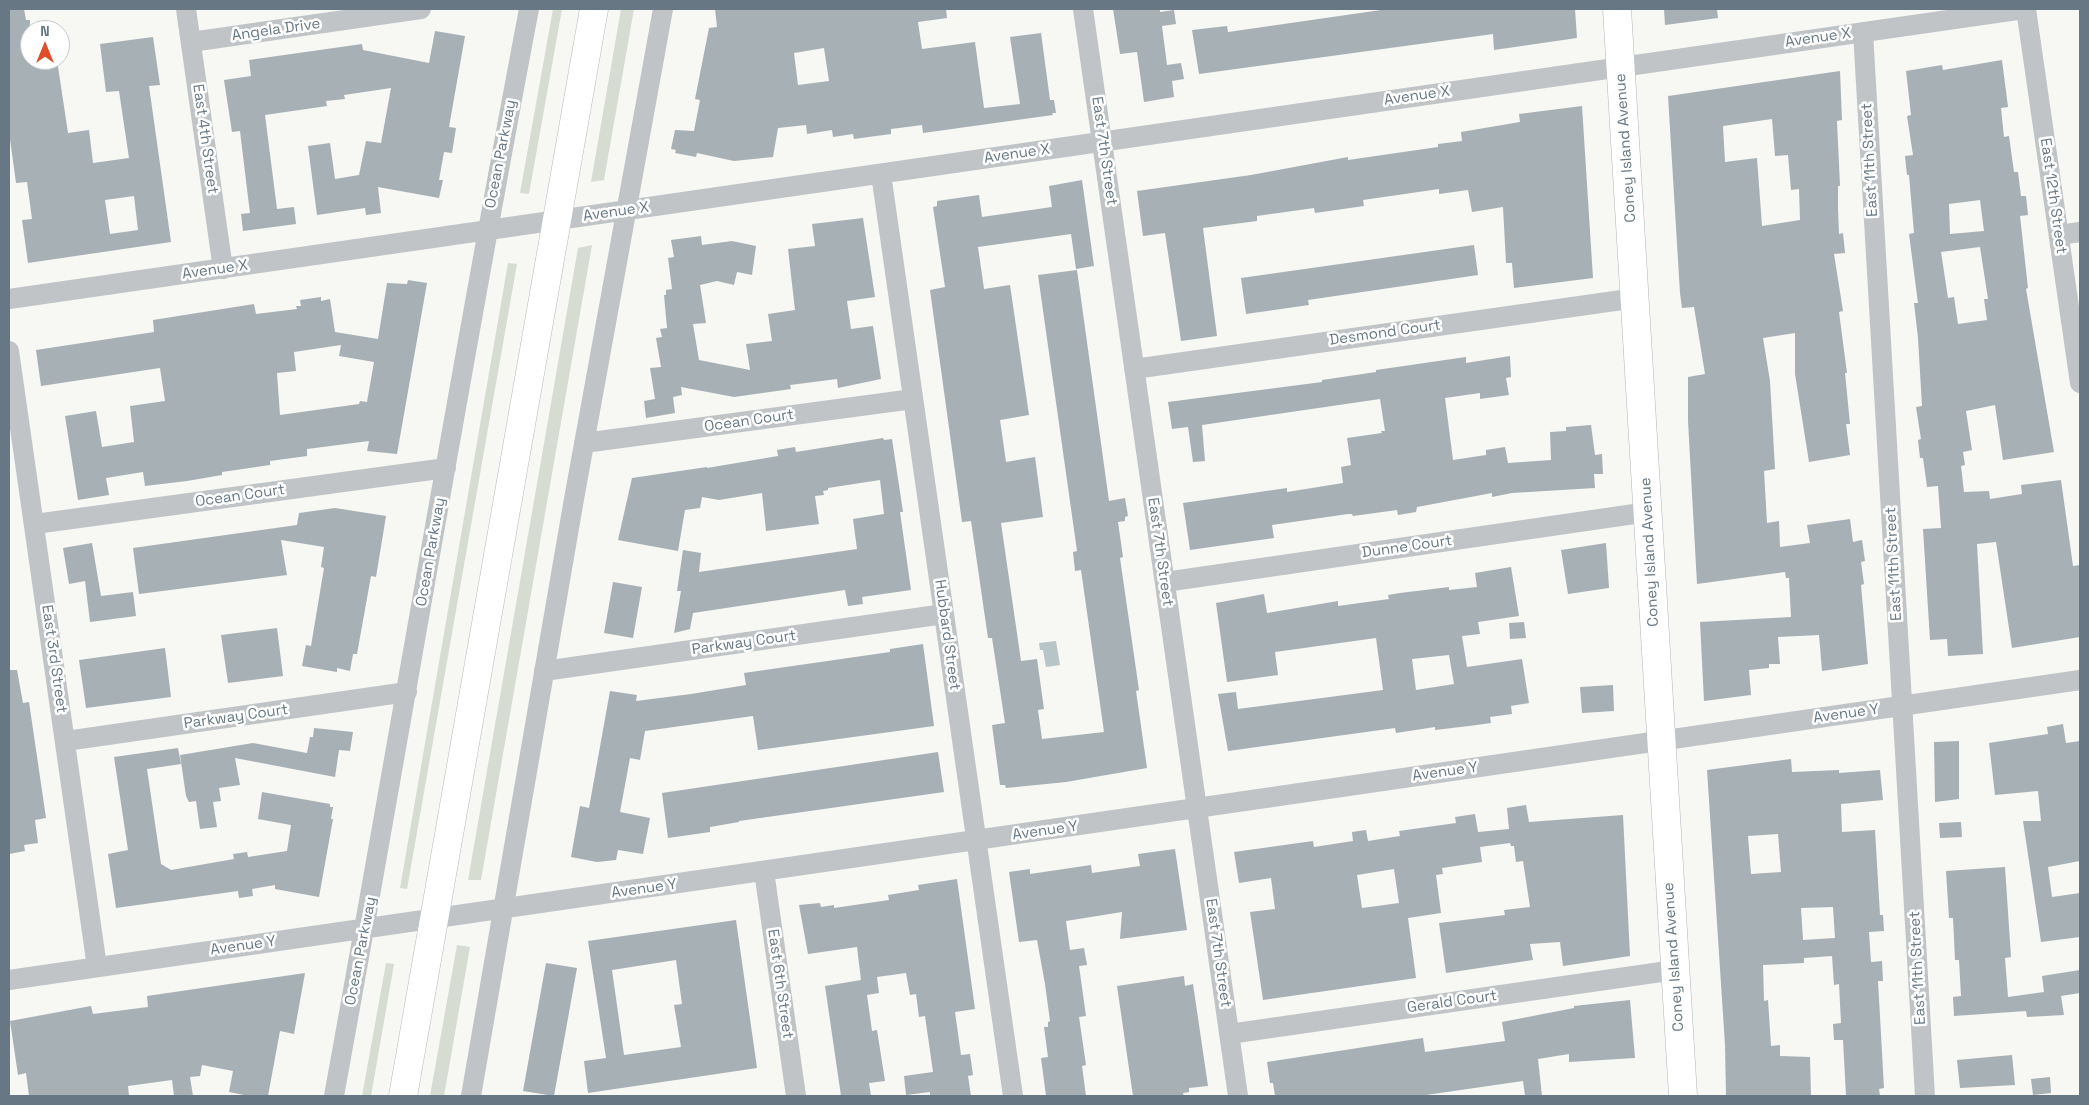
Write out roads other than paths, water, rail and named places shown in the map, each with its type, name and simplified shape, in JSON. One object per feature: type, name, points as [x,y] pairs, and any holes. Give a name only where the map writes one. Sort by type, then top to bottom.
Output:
[{"type":"main road","points":[[403,1096],[594,9]]},
{"type":"main road","name":"Coney Island Avenue","points":[[1617,9],[1683,1096]]},
{"type":"street","name":"East 4th Street","points":[[186,9],[223,268]]},
{"type":"street","name":"Angela Drive","points":[[191,42],[415,9]]},
{"type":"street","name":"Ocean Parkway","points":[[334,1096],[407,692],[487,230],[529,9]]},
{"type":"street","points":[[471,1096],[584,443],[663,9]]},
{"type":"street","name":"East 7th Street","points":[[1083,9],[1238,1096]]},
{"type":"street","name":"Avenue X","points":[[9,300],[2025,9]]},
{"type":"street","name":"East 12th Street","points":[[2025,9],[2080,382]]},
{"type":"street","name":"East 11th Street","points":[[1863,32],[1925,1096]]},
{"type":"street","name":"Hubbard Street","points":[[881,174],[1013,1096]]},
{"type":"street","points":[[2058,235],[2080,232]]},
{"type":"street","name":"Desmond Court","points":[[1134,369],[1636,298]]},
{"type":"street","name":"East 3rd Street","points":[[9,351],[97,967]]},
{"type":"street","name":"Ocean Court","points":[[584,443],[914,399]]},
{"type":"street","name":"Ocean Court","points":[[35,524],[446,468]]},
{"type":"street","name":"Dunne Court","points":[[1165,582],[1648,512]]},
{"type":"street","name":"Parkway Court","points":[[544,671],[944,614]]},
{"type":"street","name":"Avenue Y","points":[[9,980],[2080,680]]},
{"type":"street","name":"Parkway Court","points":[[66,741],[407,692]]},
{"type":"street","name":"East 6th Street","points":[[764,871],[796,1096]]},
{"type":"street","name":"Gerald Court","points":[[1229,1034],[1675,970]]}]
